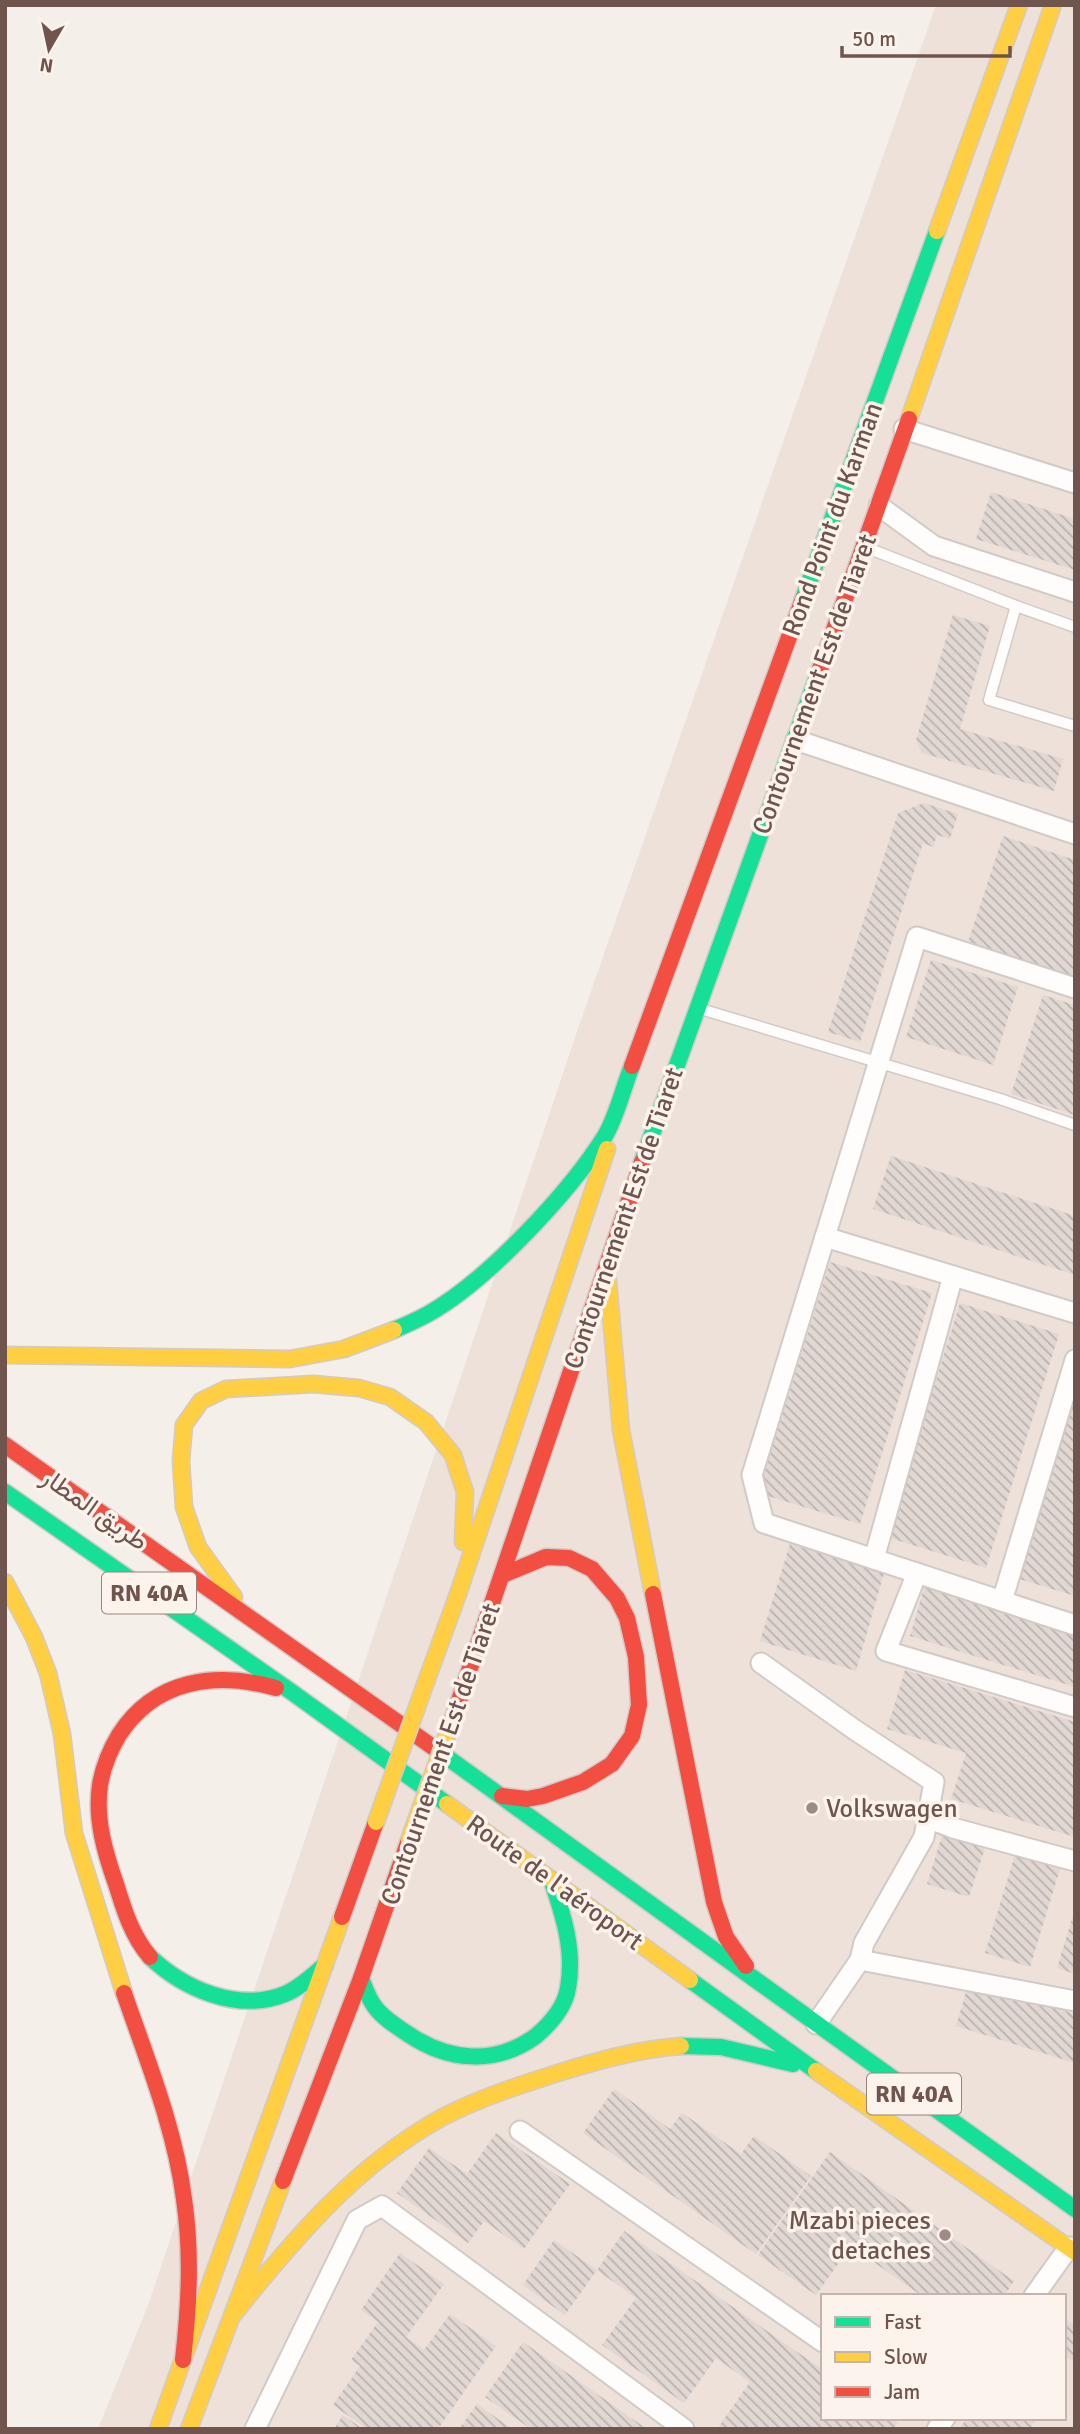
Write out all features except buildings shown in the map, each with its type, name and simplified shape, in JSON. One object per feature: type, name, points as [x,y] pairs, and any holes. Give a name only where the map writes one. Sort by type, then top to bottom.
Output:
[{"type":"main road","name":"Rond Point du Karman","points":[[645,1032],[1019,5]]},
{"type":"main road","name":"Contournement Est de Tiaret","points":[[189,2429],[361,1978],[503,1575],[607,1263],[879,506],[1052,5]]},
{"type":"main road","points":[[5,1355],[290,1359],[344,1349],[382,1336],[430,1313],[478,1278],[535,1223],[574,1178],[606,1134],[645,1032]]},
{"type":"main road","name":"Contournement Est de Tiaret","points":[[158,2429],[458,1594],[645,1032]]},
{"type":"main road","points":[[607,1263],[621,1430],[714,1902],[726,1937],[753,1978]]},
{"type":"main road","points":[[253,1622],[198,1547],[184,1507],[181,1461],[184,1425],[201,1401],[226,1389],[313,1384],[359,1388],[390,1397],[426,1422],[453,1455],[466,1492],[458,1594]]},
{"type":"main road","name":"طريق المطار","points":[[5,1446],[253,1622]]},
{"type":"main road","name":"طريق المطار","points":[[5,1493],[293,1693]]},
{"type":"main road","points":[[502,1796],[527,1799],[543,1796],[583,1782],[612,1764],[632,1736],[639,1705],[636,1657],[627,1618],[617,1598],[592,1569],[569,1558],[546,1557],[503,1575]]},
{"type":"main road","points":[[5,1582],[42,1651],[55,1692],[73,1829],[87,1882],[164,2112],[184,2196],[190,2256],[190,2304],[183,2360]]},
{"type":"main road","name":"Route de l'aéroport","points":[[253,1622],[502,1796],[624,1909],[816,2071]]},
{"type":"main road","points":[[293,1693],[260,1683],[232,1679],[195,1682],[160,1693],[135,1713],[111,1746],[99,1778],[99,1812],[104,1851],[129,1922],[149,1956],[178,1981],[216,1997],[277,1997],[298,1987],[325,1965]]},
{"type":"main road","name":"Route de l'aéroport","points":[[293,1693],[551,1880],[624,1909],[753,1978]]},
{"type":"main road","points":[[361,1978],[375,2008],[411,2037],[440,2052],[472,2058],[504,2055],[526,2045],[550,2023],[568,1992],[571,1966],[568,1932],[551,1880]]},
{"type":"main road","name":"RN 40A","points":[[753,1978],[1075,2209]]},
{"type":"main road","points":[[233,2315],[307,2226],[348,2185],[393,2149],[441,2119],[512,2087],[600,2060],[649,2050],[708,2046],[750,2052],[816,2071]]},
{"type":"main road","name":"RN 40A","points":[[816,2071],[1072,2250]]},
{"type":"street","points":[[904,429],[1075,483]]},
{"type":"street","points":[[879,506],[934,546],[1075,592]]},
{"type":"street","points":[[796,740],[1075,834]]},
{"type":"street","points":[[1075,988],[917,937],[752,1475],[764,1523],[1075,1625]]},
{"type":"street","points":[[825,1237],[1075,1313]]},
{"type":"street","points":[[874,1559],[953,1276]]},
{"type":"street","points":[[1002,1601],[1075,1360]]},
{"type":"street","points":[[917,1573],[886,1651],[1075,1707]]},
{"type":"street","points":[[761,1663],[934,1782],[924,1837],[864,1943],[860,1960],[816,2024]]},
{"type":"street","points":[[927,1818],[953,1828],[1075,1861]]},
{"type":"street","points":[[860,1960],[1075,2001]]},
{"type":"street","points":[[520,2131],[821,2341]]},
{"type":"street","points":[[255,2429],[357,2220],[382,2206],[684,2429]]},
{"type":"street","points":[[1036,2294],[1072,2250]]},
{"type":"lane","points":[[864,546],[1075,627]]},
{"type":"lane","points":[[1016,606],[989,700],[1075,726]]},
{"type":"lane","points":[[697,1008],[1000,1098],[1075,1125]]},
{"type":"shaded area","points":[[936,5],[1075,5],[1075,2429],[98,2429],[147,2308],[583,1014]]},
{"type":"traffic: fast","points":[[803,599],[937,231]]},
{"type":"traffic: fast","points":[[642,1162],[819,672]]},
{"type":"traffic: fast","points":[[394,1330],[428,1314],[451,1299],[500,1258],[549,1209],[605,1136],[632,1066]]},
{"type":"traffic: fast","points":[[5,1492],[447,1804]]},
{"type":"traffic: fast","points":[[437,1750],[753,1978]]},
{"type":"traffic: fast","points":[[361,1978],[370,2000],[382,2015],[408,2034],[439,2050],[488,2056],[520,2046],[536,2036],[551,2021],[564,2002],[568,1988],[569,1946],[551,1879]]},
{"type":"traffic: fast","points":[[150,1957],[195,1988],[213,1995],[249,2001],[285,1994],[325,1965]]},
{"type":"traffic: fast","points":[[753,1978],[1075,2209]]},
{"type":"traffic: fast","points":[[690,1980],[816,2071]]},
{"type":"traffic: fast","points":[[681,2046],[721,2047],[793,2064]]},
{"type":"traffic: slow","points":[[937,231],[1019,5]]},
{"type":"traffic: slow","points":[[909,419],[1053,5]]},
{"type":"traffic: slow","points":[[422,1693],[458,1594],[607,1149]]},
{"type":"traffic: slow","points":[[608,1281],[621,1430],[653,1594]]},
{"type":"traffic: slow","points":[[5,1355],[290,1359],[344,1349],[394,1330]]},
{"type":"traffic: slow","points":[[234,1597],[198,1547],[184,1507],[181,1461],[184,1425],[201,1401],[226,1389],[313,1384],[359,1388],[390,1397],[426,1422],[453,1455],[465,1492],[463,1542]]},
{"type":"traffic: slow","points":[[5,1582],[34,1637],[48,1673],[62,1734],[74,1833],[124,1993]]},
{"type":"traffic: slow","points":[[376,1822],[422,1693]]},
{"type":"traffic: slow","points":[[409,1840],[451,1724]]},
{"type":"traffic: slow","points":[[447,1804],[690,1980]]},
{"type":"traffic: slow","points":[[158,2429],[342,1917]]},
{"type":"traffic: slow","points":[[233,2315],[303,2232],[354,2181],[381,2158],[441,2118],[500,2092],[605,2059],[681,2046]]},
{"type":"traffic: slow","points":[[816,2071],[1075,2252]]},
{"type":"traffic: slow","points":[[189,2429],[283,2181]]},
{"type":"traffic: jam","points":[[819,672],[909,419]]},
{"type":"traffic: jam","points":[[632,1066],[803,599]]},
{"type":"traffic: jam","points":[[451,1724],[642,1162]]},
{"type":"traffic: jam","points":[[5,1445],[437,1750]]},
{"type":"traffic: jam","points":[[502,1796],[527,1799],[543,1796],[583,1782],[612,1764],[632,1736],[639,1705],[636,1657],[627,1618],[617,1598],[592,1569],[569,1558],[546,1557],[503,1575]]},
{"type":"traffic: jam","points":[[653,1594],[714,1902],[726,1937],[746,1966]]},
{"type":"traffic: jam","points":[[150,1957],[133,1932],[102,1836],[100,1785],[113,1747],[134,1716],[150,1702],[188,1684],[231,1680],[276,1688]]},
{"type":"traffic: jam","points":[[342,1917],[376,1822]]},
{"type":"traffic: jam","points":[[283,2181],[361,1978],[409,1840]]},
{"type":"traffic: jam","points":[[124,1993],[159,2094],[180,2173],[189,2259],[183,2360]]},
{"type":"place","name":"Volkswagen","points":[[812,1808]]},
{"type":"place","name":"Mzabi pieces detaches","points":[[945,2235]]}]
